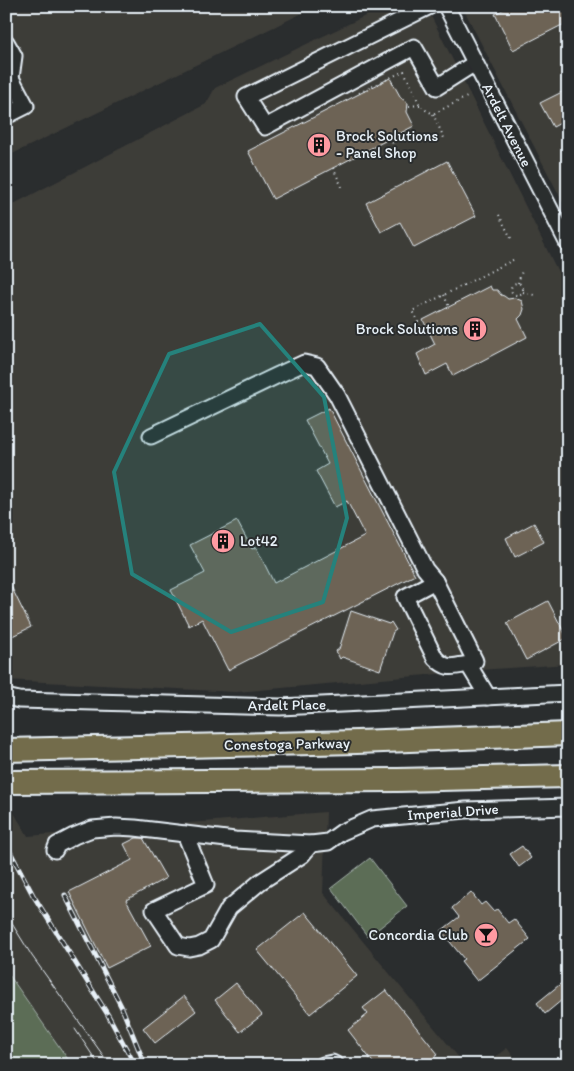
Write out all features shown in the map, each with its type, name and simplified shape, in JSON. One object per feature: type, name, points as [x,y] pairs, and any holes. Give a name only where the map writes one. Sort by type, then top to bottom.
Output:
[{"type":"highway","name":"Conestoga Parkway","points":[[6,750],[357,742],[564,732]]},
{"type":"highway","points":[[8,782],[398,780],[568,776]]},
{"type":"street","points":[[430,6],[246,97],[265,128],[414,48],[437,87],[475,63]]},
{"type":"street","name":"Ardelt Avenue","points":[[446,6],[568,244]]},
{"type":"street","points":[[6,42],[14,56],[11,78],[26,106],[6,116]]},
{"type":"street","points":[[151,436],[304,363],[317,366],[337,395],[425,569],[435,581],[475,661],[450,667],[442,664],[435,658],[404,597],[435,581]]},
{"type":"street","points":[[468,664],[488,697]]},
{"type":"street","name":"Ardelt Place","points":[[6,697],[19,700],[280,707],[568,693]]},
{"type":"street","name":"Imperial Drive","points":[[311,844],[328,842],[342,832],[372,819],[466,810],[568,807]]},
{"type":"street","points":[[55,850],[57,845],[92,829],[116,827],[235,840],[311,844]]},
{"type":"street","points":[[185,834],[206,885],[154,910],[178,946],[189,948],[199,946],[211,940],[229,908],[260,882],[302,855],[311,844]]},
{"type":"street","points":[[323,1065],[336,1065]]},
{"type":"path","points":[[359,93],[404,71],[420,105],[433,114],[444,138]]},
{"type":"path","points":[[433,114],[468,97]]},
{"type":"path","points":[[408,106],[420,105]]},
{"type":"path","points":[[390,138],[401,160]]},
{"type":"path","points":[[333,168],[343,189]]},
{"type":"path","points":[[499,214],[512,240]]},
{"type":"path","points":[[423,331],[412,311],[516,259]]},
{"type":"path","points":[[518,283],[522,271]]},
{"type":"path","points":[[518,283],[514,283],[512,286],[512,293],[515,297],[523,292]]},
{"type":"path","points":[[518,283],[524,288],[523,292]]},
{"type":"path","points":[[523,292],[534,295]]},
{"type":"path","points":[[444,296],[449,307]]},
{"type":"highlighted area","points":[[260,324],[324,397],[347,518],[323,602],[231,632],[132,574],[114,472],[169,354]]},
{"type":"shaded area","points":[[6,6],[317,6],[6,157]]},
{"type":"shaded area","points":[[386,6],[426,6],[568,292],[568,664],[236,692],[6,680],[6,208],[206,104],[215,88]]},
{"type":"shaded area","points":[[462,6],[568,6],[568,212],[539,156]]},
{"type":"shaded area","points":[[6,800],[28,836],[326,812],[323,893],[465,1065],[44,1065],[6,988]]},
{"type":"shaded area","points":[[507,1048],[520,1065],[484,1065]]},
{"type":"green space","points":[[370,858],[407,906],[368,937],[331,888]]},
{"type":"green space","points":[[7,972],[72,1065],[6,1065]]},
{"type":"building","points":[[510,6],[568,6],[568,22],[513,50],[495,14]]},
{"type":"building","name":"Brock Solutions - Panel Shop","points":[[390,78],[401,98],[408,103],[407,112],[414,126],[273,199],[248,151]]},
{"type":"building","points":[[568,89],[568,119],[553,127],[540,103]]},
{"type":"building","points":[[447,161],[476,216],[414,248],[400,222],[381,232],[366,203]]},
{"type":"building","name":"Brock Solutions","points":[[490,286],[492,290],[497,290],[508,299],[515,298],[522,301],[524,309],[518,319],[527,337],[453,376],[447,364],[426,375],[417,354],[435,344],[423,320]]},
{"type":"building","name":"Lot42","points":[[329,408],[415,575],[228,670],[202,619],[189,626],[171,590],[205,573],[190,545],[237,521],[252,549],[256,547],[274,583],[365,536],[347,501],[335,507],[316,471],[328,464],[305,420]]},
{"type":"building","points":[[534,523],[544,542],[515,557],[506,538]]},
{"type":"building","points":[[6,576],[31,627],[6,639]]},
{"type":"building","points":[[548,601],[567,638],[526,660],[507,623]]},
{"type":"building","points":[[351,611],[389,624],[391,622],[396,630],[393,632],[380,670],[342,657],[340,659],[336,651],[339,649]]},
{"type":"building","points":[[136,838],[143,838],[166,878],[126,900],[151,946],[107,968],[69,892],[132,860],[124,844]]},
{"type":"building","points":[[522,846],[531,858],[519,867],[510,854]]},
{"type":"building","name":"Concordia Club","points":[[471,892],[481,905],[485,902],[493,911],[497,909],[508,923],[514,919],[530,939],[477,981],[461,961],[464,959],[441,931],[459,917],[452,908]]},
{"type":"building","points":[[305,912],[357,976],[310,1014],[257,950]]},
{"type":"building","points":[[564,981],[568,987],[568,995],[545,1014],[537,1003]]},
{"type":"building","points":[[236,983],[262,1015],[240,1032],[215,1000]]},
{"type":"building","points":[[386,990],[438,1054],[425,1065],[375,1065],[348,1030],[368,1014],[363,1008]]},
{"type":"building","points":[[184,996],[196,1011],[155,1043],[143,1028]]},
{"type":"tram line","points":[[6,914],[32,956],[110,1065]]},
{"type":"tram line","points":[[75,1029],[99,1065]]},
{"type":"railway","points":[[6,844],[33,895],[108,1015],[135,1065]]},
{"type":"railway","points":[[65,895],[122,1008],[145,1065]]},
{"type":"place","name":"Brock Solutions - Panel Shop","points":[[319,145]]},
{"type":"place","name":"Brock Solutions","points":[[475,329]]},
{"type":"place","name":"Lot42","points":[[223,541]]},
{"type":"place","name":"Concordia Club","points":[[486,935]]}]
